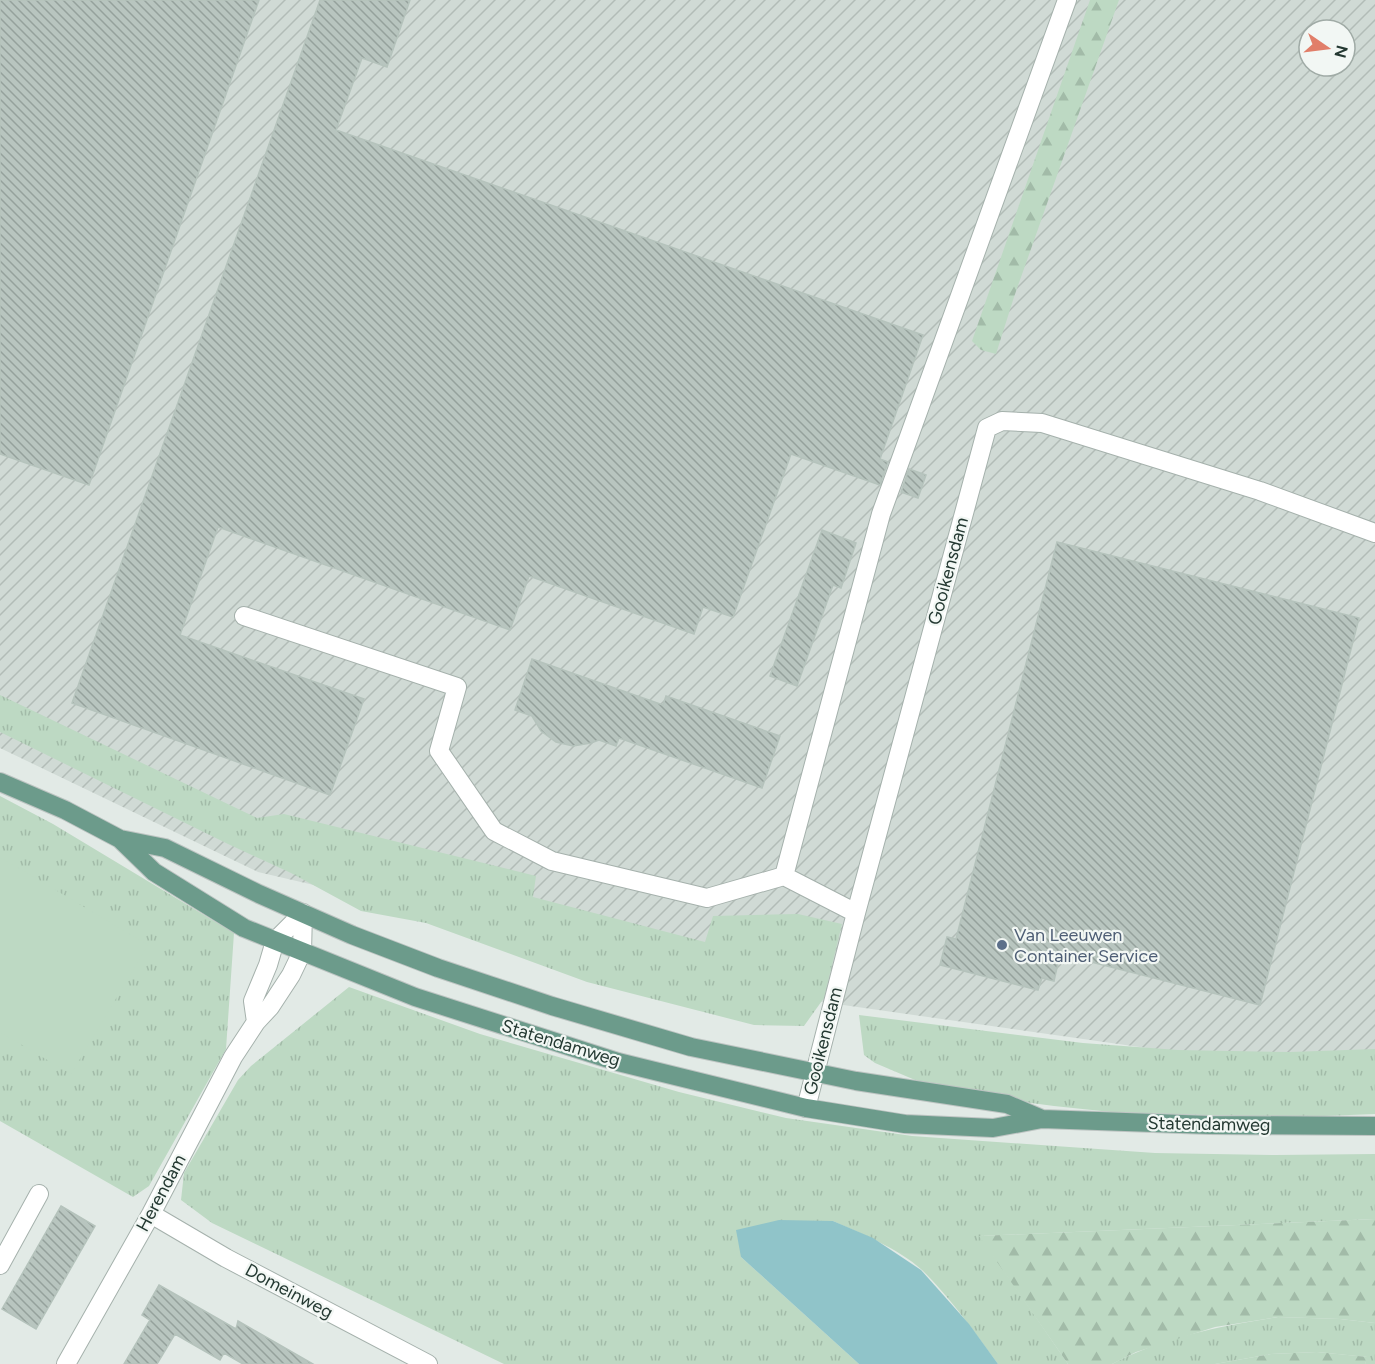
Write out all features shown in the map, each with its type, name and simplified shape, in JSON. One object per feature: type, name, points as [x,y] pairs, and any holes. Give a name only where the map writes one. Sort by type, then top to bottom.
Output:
[{"type":"main road","name":"Statendamweg","points":[[0,782],[65,810],[120,840],[154,872],[244,928],[415,997],[618,1062],[806,1108],[905,1124],[993,1128],[1042,1119],[1209,1125],[1375,1126]]},
{"type":"main road","name":"Statendamweg","points":[[120,840],[165,848],[303,914],[438,968],[552,1006],[691,1047],[814,1073],[1007,1104],[1042,1119]]},
{"type":"street","points":[[784,876],[881,514],[1067,0]]},
{"type":"street","name":"Gooikensdam","points":[[806,1108],[987,428],[1002,421],[1042,423],[1260,491],[1375,533]]},
{"type":"street","points":[[244,616],[458,687],[439,751],[494,831],[552,861],[707,898],[784,876],[856,914]]},
{"type":"street","points":[[256,1022],[253,1001],[268,965],[274,940],[303,914]]},
{"type":"street","name":"Herendam","points":[[66,1364],[151,1214],[233,1057],[291,975],[302,952],[303,914]]},
{"type":"street","points":[[0,1265],[39,1194]]},
{"type":"street","name":"Domeinweg","points":[[151,1214],[226,1258],[428,1364]]},
{"type":"shaded area","points":[[0,0],[1375,0],[1375,1060],[1309,1071],[808,1000],[258,872],[0,748]]},
{"type":"green space","points":[[1090,0],[1119,0],[996,354],[981,350],[972,341]]},
{"type":"green space","points":[[0,695],[257,818],[284,814],[536,876],[533,897],[705,942],[713,916],[798,914],[842,924],[824,998],[804,1026],[754,1025],[587,982],[426,923],[361,911],[291,873],[0,732]]},
{"type":"green space","points":[[0,796],[53,824],[234,933],[226,1049],[149,1186],[133,1197],[0,1121]]},
{"type":"green space","points":[[0,857],[148,945],[71,1074],[0,1032]]},
{"type":"green space","points":[[349,987],[480,1034],[679,1092],[786,1118],[912,1136],[1155,1153],[1375,1154],[1375,1219],[980,1236],[1068,1364],[998,1364],[952,1303],[922,1270],[891,1248],[833,1221],[741,1257],[859,1364],[504,1364],[212,1223],[181,1200],[184,1173],[238,1080],[251,1066]]},
{"type":"green space","points":[[859,1015],[1083,1043],[1178,1050],[1290,1052],[1375,1049],[1375,1114],[1299,1117],[1111,1112],[941,1091],[875,1063],[864,1055]]},
{"type":"green space","points":[[1375,1219],[1375,1323],[1340,1319],[1278,1317],[1215,1327],[1136,1352],[1112,1364],[1068,1364],[979,1236]]},
{"type":"green space","points":[[1278,1317],[1340,1319],[1375,1323],[1375,1364],[1365,1364],[1367,1357],[1317,1352],[1271,1354],[1215,1364],[1112,1364],[1172,1340],[1235,1324]]},
{"type":"green space","points":[[1317,1352],[1368,1357],[1365,1364],[1215,1364],[1271,1354]]},
{"type":"water","points":[[779,1220],[833,1221],[873,1238],[921,1270],[969,1324],[998,1364],[859,1364],[741,1257],[736,1230]]},
{"type":"building","points":[[0,0],[259,0],[89,485],[0,454]]},
{"type":"building","points":[[320,0],[410,0],[387,67],[362,58],[336,130],[923,335],[880,459],[888,462],[880,485],[791,454],[733,617],[703,607],[694,634],[529,576],[510,630],[218,527],[180,635],[364,699],[330,795],[72,703]]},
{"type":"building","points":[[909,469],[926,475],[918,498],[901,492]]},
{"type":"building","points":[[822,530],[856,543],[841,588],[833,585],[797,686],[770,676]]},
{"type":"building","points":[[1057,542],[1359,618],[1260,1005],[1060,954],[1054,981],[1042,978],[1038,990],[940,965],[947,937],[956,939]]},
{"type":"building","points":[[532,659],[663,705],[666,696],[780,736],[762,788],[619,738],[616,746],[599,740],[573,746],[556,742],[541,731],[532,716],[515,710]]},
{"type":"building","points":[[61,1206],[95,1226],[36,1329],[2,1309]]},
{"type":"building","points":[[159,1285],[236,1329],[238,1321],[313,1364],[243,1364],[224,1353],[220,1360],[175,1334],[157,1364],[124,1364],[150,1320],[142,1315]]},
{"type":"place","name":"Van Leeuwen Container Service","points":[[1002,945]]}]
